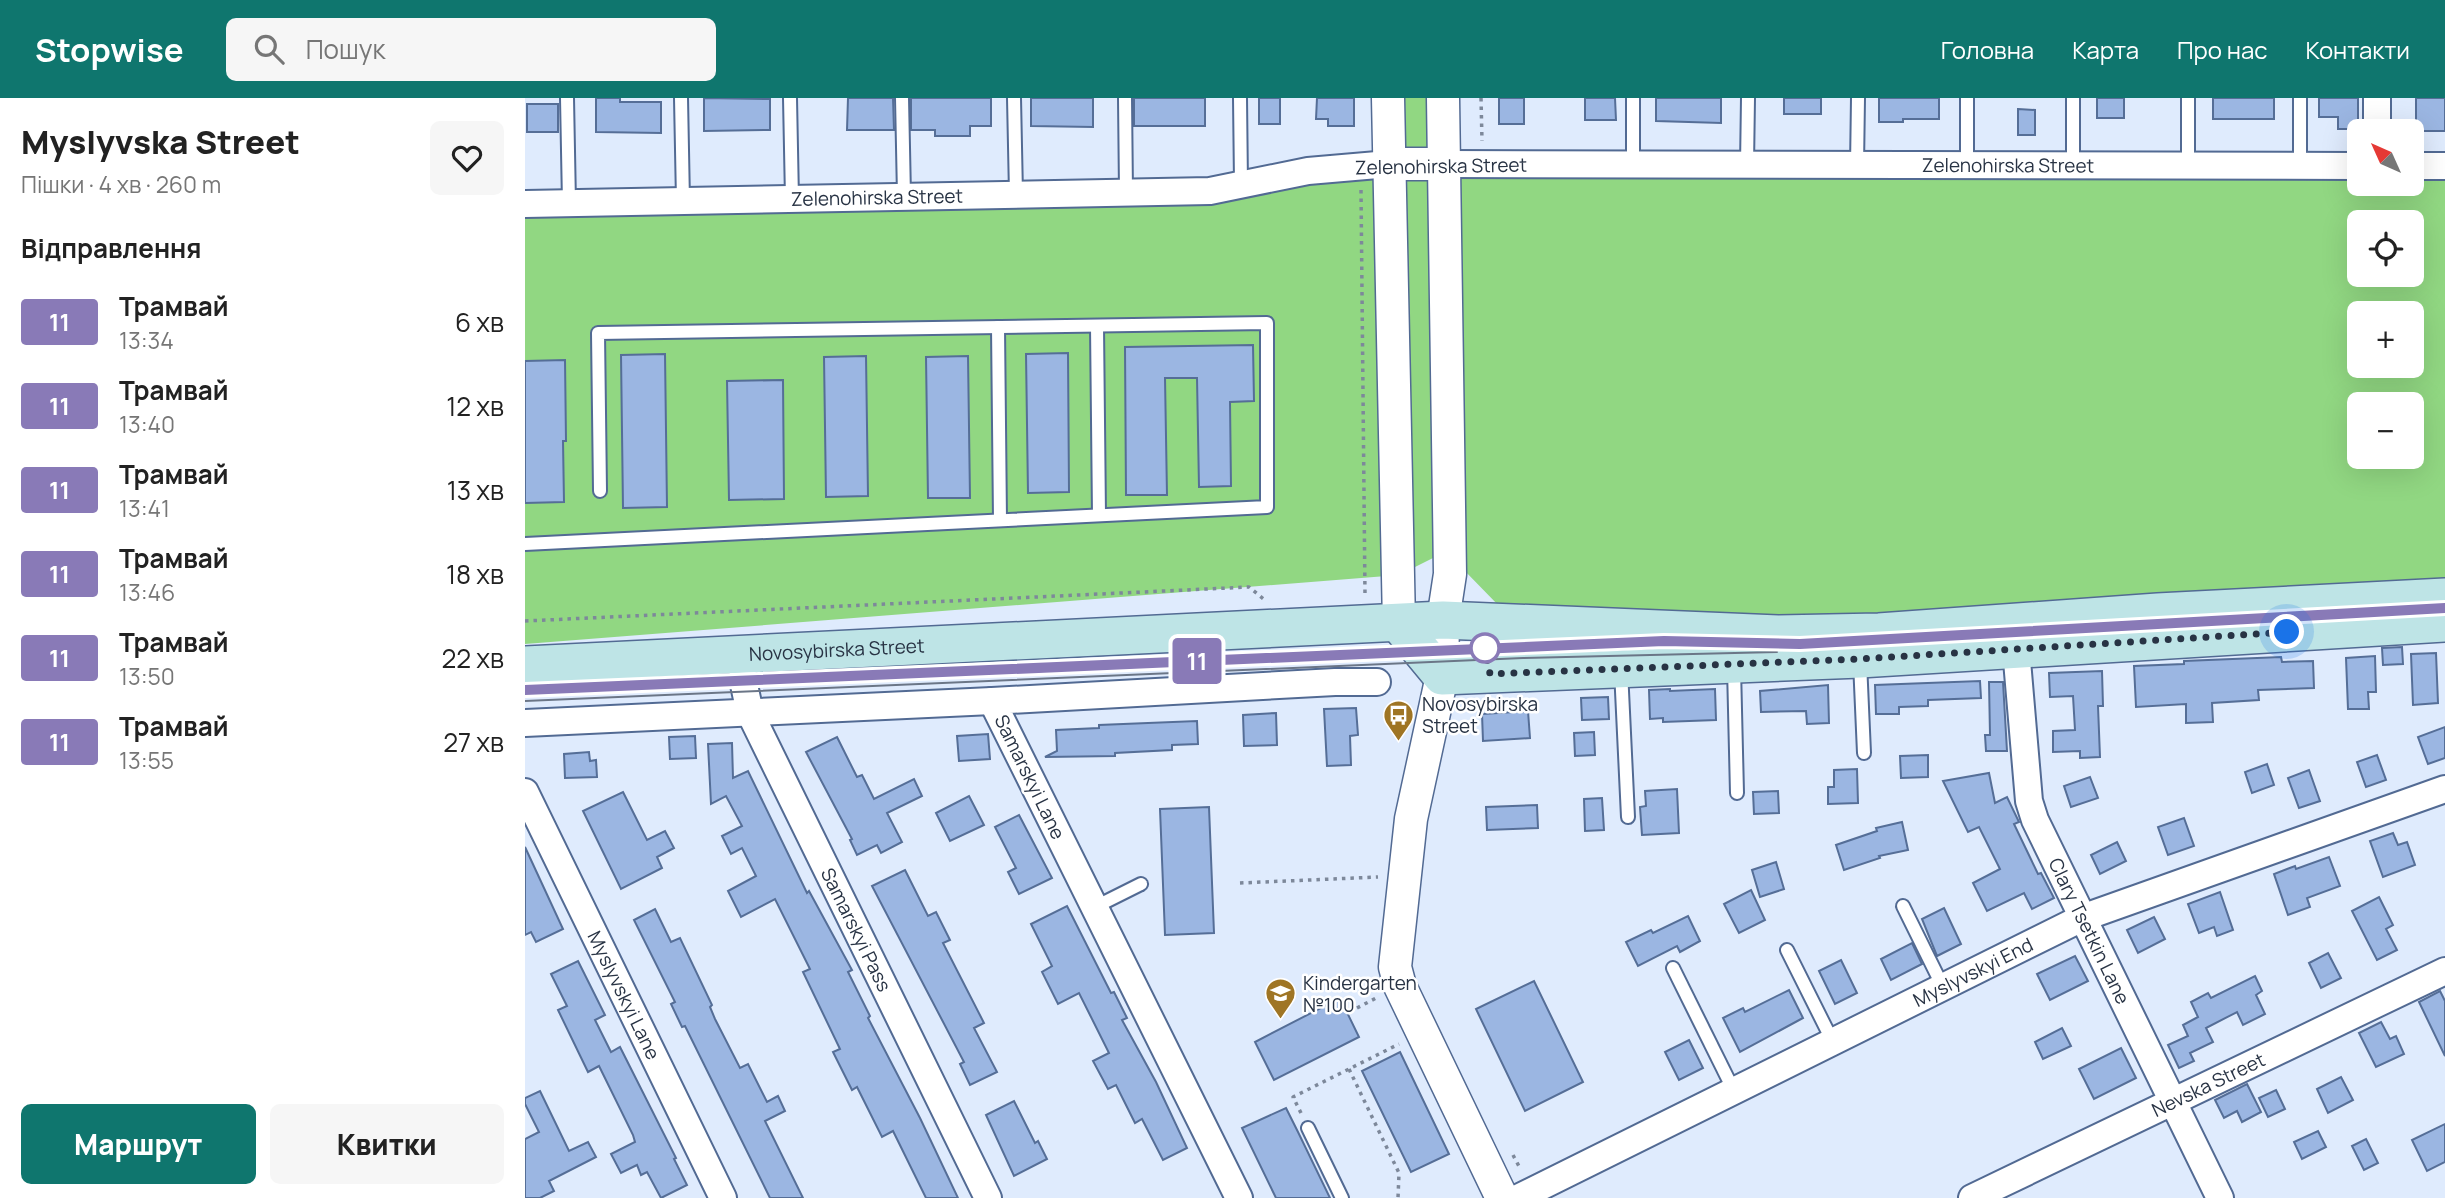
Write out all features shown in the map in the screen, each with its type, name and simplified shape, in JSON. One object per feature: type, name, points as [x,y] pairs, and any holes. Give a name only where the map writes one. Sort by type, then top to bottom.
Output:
[{"type":"main road","name":"Novosybirska Street","points":[[525,665],[1443,620],[1778,634],[1879,632],[2158,612],[2445,597]]},
{"type":"main road","points":[[1399,624],[1442,676],[1860,659],[2445,623]]},
{"type":"main road","points":[[1621,669],[1624,628]]},
{"type":"street","points":[[1388,98],[1399,624]]},
{"type":"street","points":[[1443,98],[1450,577],[1443,620],[1442,676],[1411,819],[1395,967],[1400,986],[1517,1196]]},
{"type":"street","points":[[2377,98],[2377,119]]},
{"type":"street","name":"Zelenohirska Street","points":[[525,204],[1210,191],[1308,172],[1389,164],[2347,166]]},
{"type":"street","points":[[2424,166],[2445,166]]},
{"type":"street","points":[[1450,577],[1457,592],[1480,621]]},
{"type":"street","name":"Clary Tsetkin Lane","points":[[2016,649],[2029,801],[2035,820],[2220,1198]]},
{"type":"street","name":"Samarskyi Pass","points":[[742,654],[743,680],[750,713],[988,1198]]},
{"type":"street","name":"Samarskyi Lane","points":[[1239,1198],[992,701],[1377,682]]},
{"type":"street","points":[[525,723],[992,701]]},
{"type":"street","name":"Myslyvskyi End","points":[[1517,1196],[2082,918],[2445,789]]},
{"type":"street","name":"Myslyvskyi Lane","points":[[525,792],[723,1198]]},
{"type":"street","name":"Nevska Street","points":[[1972,1198],[2445,971]]},
{"type":"lane","points":[[567,98],[569,203]]},
{"type":"lane","points":[[681,98],[683,201]]},
{"type":"lane","points":[[790,98],[792,199]]},
{"type":"lane","points":[[902,98],[904,196]]},
{"type":"lane","points":[[1014,98],[1016,194]]},
{"type":"lane","points":[[1125,98],[1126,192]]},
{"type":"lane","points":[[1240,98],[1241,183]]},
{"type":"lane","points":[[1633,98],[1633,165]]},
{"type":"lane","points":[[1747,165],[1748,98]]},
{"type":"lane","points":[[1857,98],[1857,166]]},
{"type":"lane","points":[[1967,98],[1967,166]]},
{"type":"lane","points":[[2073,98],[2073,166]]},
{"type":"lane","points":[[2188,98],[2188,167]]},
{"type":"lane","points":[[2300,98],[2300,167]]},
{"type":"lane","points":[[525,544],[1266,507],[1267,323],[598,333],[600,491]]},
{"type":"lane","points":[[1097,326],[1099,515]]},
{"type":"lane","points":[[998,327],[1000,520]]},
{"type":"lane","points":[[1860,659],[1864,753]]},
{"type":"lane","points":[[1734,665],[1737,793]]},
{"type":"lane","points":[[1621,669],[1628,817]]},
{"type":"lane","points":[[1095,907],[1141,884]]},
{"type":"lane","points":[[1903,906],[1943,987]]},
{"type":"lane","points":[[1787,950],[1833,1042]]},
{"type":"lane","points":[[1673,968],[1734,1091]]},
{"type":"lane","points":[[1308,1128],[1342,1198]]},
{"type":"path","points":[[1481,98],[1482,147]]},
{"type":"path","points":[[1361,189],[1365,597],[1375,597]]},
{"type":"path","points":[[525,621],[1249,587],[1269,603]]},
{"type":"path","points":[[1240,883],[1384,877]]},
{"type":"path","points":[[1357,1007],[1383,994]]},
{"type":"path","points":[[1293,1097],[1405,1041]]},
{"type":"path","points":[[1349,1069],[1399,1173],[1398,1198]]},
{"type":"path","points":[[1511,1152],[1517,1196]]},
{"type":"green space","points":[[1388,98],[1443,98],[1444,164],[2347,166],[2347,196],[2424,196],[2424,166],[2445,166],[2445,623],[1495,682],[1500,607],[1462,568],[1449,550],[1399,575],[525,644],[525,204],[1210,191],[1388,164]]},
{"type":"building","points":[[596,98],[620,98],[620,102],[661,102],[661,133],[596,132]]},
{"type":"building","points":[[704,98],[770,99],[770,130],[704,131]]},
{"type":"building","points":[[848,98],[893,98],[894,130],[847,130]]},
{"type":"building","points":[[911,98],[991,98],[991,126],[970,126],[970,136],[935,136],[935,130],[911,130]]},
{"type":"building","points":[[1031,98],[1093,98],[1093,127],[1031,126]]},
{"type":"building","points":[[1134,98],[1205,98],[1205,126],[1134,126]]},
{"type":"building","points":[[1259,98],[1280,98],[1280,124],[1259,124]]},
{"type":"building","points":[[1317,98],[1354,98],[1354,126],[1328,126],[1328,119],[1316,119]]},
{"type":"building","points":[[1499,98],[1524,98],[1524,124],[1499,124]]},
{"type":"building","points":[[1585,98],[1615,98],[1616,120],[1585,120]]},
{"type":"building","points":[[1656,98],[1721,98],[1721,123],[1656,121]]},
{"type":"building","points":[[1784,98],[1821,98],[1821,114],[1784,114]]},
{"type":"building","points":[[1879,98],[1939,98],[1939,119],[1879,122]]},
{"type":"building","points":[[2097,98],[2124,98],[2124,118],[2097,118]]},
{"type":"building","points":[[2213,98],[2274,98],[2274,119],[2213,119]]},
{"type":"building","points":[[2319,98],[2358,98],[2358,119],[2347,119],[2347,129],[2338,129],[2338,117],[2319,117]]},
{"type":"building","points":[[2416,98],[2445,98],[2445,131],[2424,131],[2424,119],[2416,119]]},
{"type":"building","points":[[527,104],[558,104],[558,132],[527,132]]},
{"type":"building","points":[[2018,109],[2035,110],[2035,135],[2018,135]]},
{"type":"building","points":[[1253,345],[1254,401],[1230,402],[1231,486],[1199,487],[1197,378],[1165,378],[1167,495],[1126,495],[1125,347]]},
{"type":"building","points":[[1068,353],[1069,492],[1028,493],[1026,354]]},
{"type":"building","points":[[665,354],[667,507],[623,508],[621,355]]},
{"type":"building","points":[[866,356],[868,496],[826,497],[824,357]]},
{"type":"building","points":[[968,356],[970,498],[928,498],[926,357]]},
{"type":"building","points":[[565,360],[564,502],[525,503],[525,361]]},
{"type":"building","points":[[783,380],[784,499],[729,500],[727,381]]},
{"type":"building","points":[[2402,647],[2403,664],[2383,665],[2382,648]]},
{"type":"building","points":[[2436,653],[2438,703],[2413,705],[2411,654]]},
{"type":"building","points":[[2375,656],[2376,692],[2368,692],[2369,709],[2348,709],[2346,658]]},
{"type":"building","points":[[2281,657],[2282,662],[2313,661],[2314,688],[2258,690],[2259,700],[2212,703],[2213,722],[2186,723],[2186,704],[2136,707],[2134,666]]},
{"type":"building","points":[[2102,671],[2103,706],[2098,706],[2100,757],[2080,758],[2080,751],[2053,752],[2053,731],[2075,730],[2073,696],[2050,697],[2049,673]]},
{"type":"building","points":[[1980,681],[1981,698],[1928,700],[1928,706],[1899,707],[1899,714],[1876,714],[1875,685]]},
{"type":"building","points":[[1989,682],[2003,682],[2007,751],[1986,751],[1985,735],[1990,735]]},
{"type":"building","points":[[1828,685],[1829,723],[1807,724],[1806,711],[1761,712],[1760,691]]},
{"type":"building","points":[[1715,689],[1716,720],[1663,722],[1663,718],[1650,719],[1649,690]]},
{"type":"building","points":[[1608,697],[1609,719],[1582,720],[1581,698]]},
{"type":"building","points":[[1356,708],[1358,735],[1350,736],[1351,765],[1327,766],[1324,709]]},
{"type":"building","points":[[1528,711],[1530,738],[1483,741],[1482,714]]},
{"type":"building","points":[[1276,713],[1277,745],[1244,746],[1243,715]]},
{"type":"building","points":[[1197,721],[1198,744],[1172,745],[1172,750],[1115,753],[1115,756],[1045,757],[1057,751],[1056,730],[1099,728],[1099,725]]},
{"type":"building","points":[[2445,727],[2445,758],[2428,764],[2418,737]]},
{"type":"building","points":[[1594,732],[1595,755],[1575,756],[1574,733]]},
{"type":"building","points":[[988,734],[990,759],[959,761],[957,736]]},
{"type":"building","points":[[695,736],[696,758],[670,759],[669,737]]},
{"type":"building","points":[[837,737],[857,777],[862,775],[874,799],[914,779],[922,796],[887,813],[902,842],[881,853],[877,845],[857,855],[850,840],[852,839],[806,752]]},
{"type":"building","points":[[732,743],[733,778],[748,771],[807,893],[809,891],[852,970],[848,972],[870,1016],[868,1018],[958,1198],[926,1198],[893,1131],[882,1137],[857,1087],[852,1090],[833,1052],[840,1049],[803,972],[810,969],[775,899],[741,917],[728,891],[756,876],[742,848],[731,854],[722,836],[742,826],[726,796],[711,804],[708,744]]},
{"type":"building","points":[[589,752],[590,761],[596,760],[597,777],[565,778],[564,754]]},
{"type":"building","points":[[1928,755],[1928,777],[1901,778],[1900,756]]},
{"type":"building","points":[[2377,755],[2386,780],[2366,787],[2357,762]]},
{"type":"building","points":[[2267,764],[2274,785],[2252,793],[2245,772]]},
{"type":"building","points":[[1857,769],[1858,803],[1828,804],[1828,787],[1834,787],[1834,770]]},
{"type":"building","points":[[2309,770],[2320,801],[2299,808],[2288,778]]},
{"type":"building","points":[[1989,773],[1995,803],[2007,797],[2019,822],[2014,824],[2038,874],[2041,873],[2054,898],[2032,909],[2024,893],[1987,911],[1973,883],[2000,869],[1979,827],[1968,832],[1943,781]]},
{"type":"building","points":[[2090,777],[2098,798],[2071,807],[2064,786]]},
{"type":"building","points":[[1677,789],[1679,833],[1642,835],[1640,807],[1646,806],[1645,791]]},
{"type":"building","points":[[1778,791],[1779,813],[1754,814],[1753,792]]},
{"type":"building","points":[[623,792],[647,840],[665,831],[674,848],[657,857],[662,868],[621,889],[583,811]]},
{"type":"building","points":[[969,796],[984,825],[950,841],[936,813]]},
{"type":"building","points":[[1602,798],[1604,830],[1585,831],[1584,799]]},
{"type":"building","points":[[1537,805],[1538,828],[1487,830],[1486,807]]},
{"type":"building","points":[[1209,807],[1214,933],[1165,935],[1160,809]]},
{"type":"building","points":[[1019,815],[1052,878],[1019,894],[1008,872],[1016,868],[995,827]]},
{"type":"building","points":[[2184,818],[2194,846],[2168,855],[2158,827]]},
{"type":"building","points":[[1902,822],[1908,850],[1879,856],[1880,858],[1844,870],[1836,845],[1877,831],[1876,828]]},
{"type":"building","points":[[2393,833],[2398,845],[2407,842],[2415,865],[2383,877],[2370,841]]},
{"type":"building","points":[[2117,842],[2126,861],[2100,874],[2091,855]]},
{"type":"building","points":[[525,847],[563,929],[536,942],[531,932],[525,935]]},
{"type":"building","points":[[2329,857],[2340,886],[2307,898],[2310,907],[2288,915],[2274,874]]},
{"type":"building","points":[[1776,862],[1784,889],[1760,897],[1752,870]]},
{"type":"building","points":[[905,870],[928,916],[936,912],[950,940],[943,943],[984,1023],[974,1028],[997,1072],[970,1085],[960,1064],[964,1062],[872,886]]},
{"type":"building","points":[[1751,890],[1765,920],[1739,933],[1724,904]]},
{"type":"building","points":[[2220,892],[2233,930],[2217,936],[2214,927],[2199,933],[2188,904]]},
{"type":"building","points":[[2379,897],[2393,925],[2386,929],[2397,950],[2377,960],[2352,911]]},
{"type":"building","points":[[1067,906],[1111,993],[1114,992],[1127,1018],[1122,1020],[1156,1082],[1187,1148],[1163,1160],[1142,1119],[1135,1123],[1116,1085],[1108,1089],[1093,1061],[1109,1053],[1079,993],[1058,1004],[1042,972],[1052,966],[1031,924]]},
{"type":"building","points":[[1944,908],[1961,944],[1937,956],[1922,919]]},
{"type":"building","points":[[655,909],[671,942],[680,938],[712,1005],[710,1007],[715,1019],[740,1068],[748,1064],[767,1102],[778,1096],[785,1111],[765,1121],[803,1198],[770,1198],[685,1026],[682,1027],[671,1004],[675,1002],[634,920]]},
{"type":"building","points":[[1688,916],[1700,941],[1680,952],[1677,946],[1638,966],[1626,942],[1651,930],[1653,933]]},
{"type":"building","points":[[2154,917],[2165,939],[2138,953],[2127,930]]},
{"type":"building","points":[[1912,943],[1922,964],[1891,980],[1881,959]]},
{"type":"building","points":[[2328,953],[2341,978],[2321,988],[2309,963]]},
{"type":"building","points":[[2075,956],[2088,981],[2050,1000],[2037,974]]},
{"type":"building","points":[[1841,960],[1857,993],[1835,1004],[1819,971]]},
{"type":"building","points":[[578,961],[605,1015],[595,1020],[611,1052],[620,1047],[687,1185],[661,1198],[647,1172],[641,1175],[637,1165],[621,1173],[611,1154],[635,1142],[633,1135],[599,1066],[588,1072],[558,1010],[567,1006],[551,974]]},
{"type":"building","points":[[2255,976],[2262,991],[2256,995],[2265,1014],[2243,1025],[2237,1012],[2206,1028],[2213,1042],[2190,1053],[2194,1061],[2179,1068],[2168,1045],[2188,1036],[2183,1025],[2198,1017],[2191,1002],[2208,993],[2211,998]]},
{"type":"building","points":[[1534,981],[1583,1082],[1525,1111],[1476,1009]]},
{"type":"building","points":[[1789,990],[1803,1018],[1740,1052],[1723,1018],[1743,1008],[1745,1012]]},
{"type":"building","points":[[2440,991],[2445,1001],[2445,1056],[2419,1002]]},
{"type":"building","points":[[1340,998],[1359,1037],[1274,1080],[1255,1042]]},
{"type":"building","points":[[2381,1022],[2390,1039],[2396,1036],[2404,1054],[2376,1067],[2359,1033]]},
{"type":"building","points":[[2062,1028],[2071,1046],[2043,1059],[2035,1042]]},
{"type":"building","points":[[1689,1040],[1703,1068],[1679,1080],[1665,1052]]},
{"type":"building","points":[[2121,1048],[2136,1078],[2094,1099],[2079,1069]]},
{"type":"building","points":[[1400,1052],[1449,1154],[1411,1172],[1362,1071]]},
{"type":"building","points":[[2341,1077],[2353,1100],[2328,1113],[2317,1089]]},
{"type":"building","points":[[2247,1084],[2261,1112],[2242,1122],[2237,1111],[2224,1118],[2215,1100]]},
{"type":"building","points":[[2276,1090],[2285,1109],[2268,1117],[2259,1098]]},
{"type":"building","points":[[540,1091],[569,1151],[588,1142],[596,1157],[549,1181],[554,1191],[540,1198],[525,1198],[525,1139],[539,1132],[525,1104],[525,1098]]},
{"type":"building","points":[[1014,1101],[1035,1143],[1038,1141],[1047,1159],[1014,1176],[986,1115]]},
{"type":"building","points":[[1286,1108],[1330,1198],[1276,1198],[1242,1128]]},
{"type":"building","points":[[2445,1124],[2445,1162],[2427,1171],[2412,1140]]},
{"type":"building","points":[[2318,1131],[2326,1147],[2302,1159],[2294,1142]]},
{"type":"building","points":[[2366,1139],[2378,1163],[2364,1170],[2352,1146]]},
{"type":"tram line","points":[[525,690],[1664,641],[1800,644],[2445,608]]},
{"type":"tram line","name":"11","points":[[525,690],[1664,641],[1800,644],[2445,608]]},
{"type":"tram line","points":[[525,701],[1523,658],[1777,652]]},
{"type":"place","name":"Novosybirska Street","points":[[1399,742]]},
{"type":"place","name":"Kindergarten №100","points":[[1280,1021]]},
{"type":"route","points":[[1485,648],[1490,674],[1860,659],[2287,632]]}]
